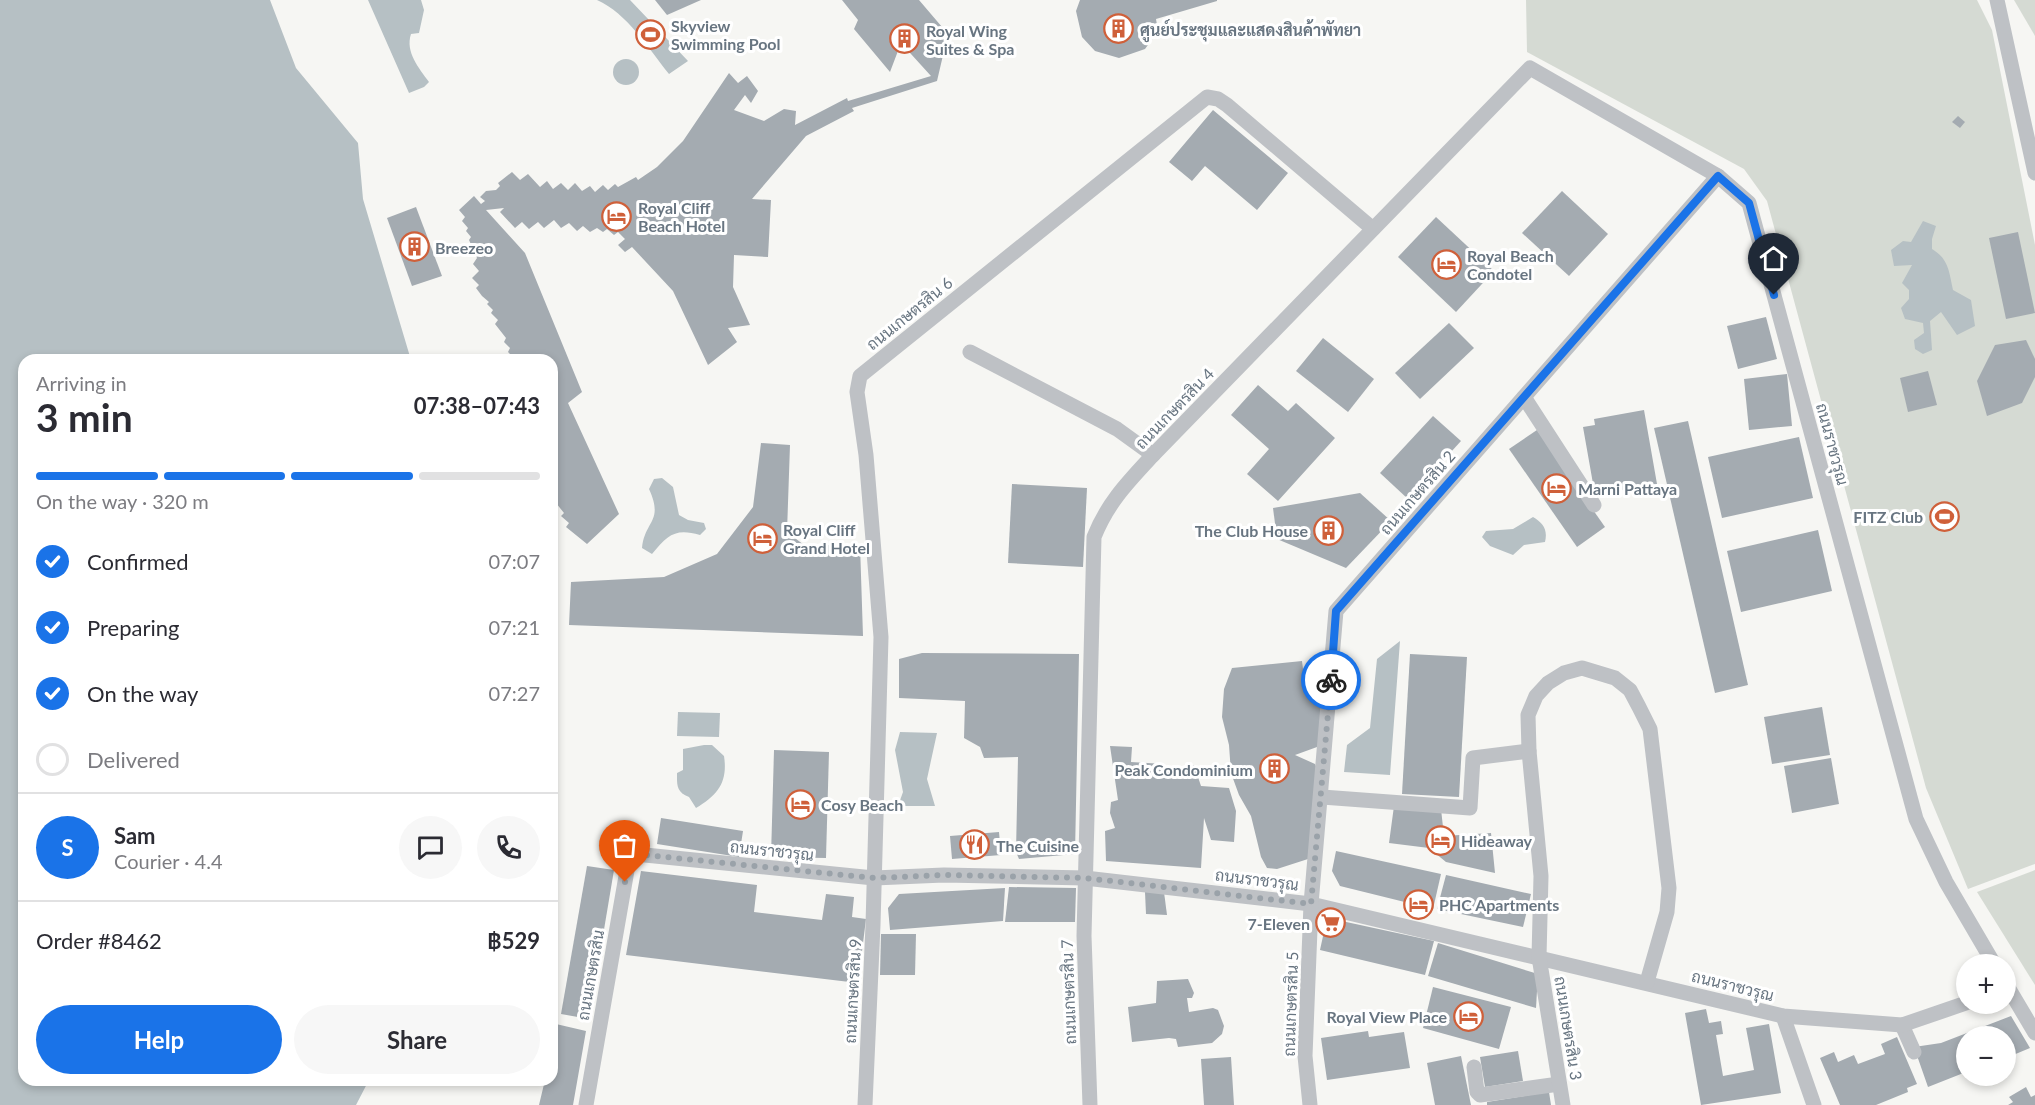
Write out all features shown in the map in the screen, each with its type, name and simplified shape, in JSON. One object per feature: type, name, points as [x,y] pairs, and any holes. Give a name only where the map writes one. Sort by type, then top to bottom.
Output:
[{"type":"street","points":[[1997,0],[2035,173]]},
{"type":"street","name":"ถนนราชวรุณ","points":[[1530,68],[1718,176],[1749,203],[1916,819],[1946,882],[1988,954]]},
{"type":"street","name":"ถนนเกษตรสิน 4","points":[[1085,878],[1094,537],[1112,499],[1530,68]]},
{"type":"street","name":"ถนนเกษตรสิน 6","points":[[874,878],[881,637],[866,455],[858,392],[860,376],[1208,97],[1218,99],[1227,105],[1373,229]]},
{"type":"street","name":"ถนนเกษตรสิน 2","points":[[1311,904],[1322,797],[1336,611],[1718,176]]},
{"type":"street","points":[[970,352],[1117,429],[1153,455]]},
{"type":"street","points":[[1524,397],[1594,505]]},
{"type":"street","name":"ถนนเกษตรสิน 3","points":[[1563,1105],[1539,957],[1541,876],[1529,751],[1528,715],[1536,696],[1548,683],[1564,673],[1582,668],[1615,678],[1630,690],[1650,729],[1670,888],[1667,912],[1647,982]]},
{"type":"street","points":[[1322,797],[1470,808],[1473,758],[1529,751]]},
{"type":"street","name":"ถนนราชวรุณ","points":[[635,854],[874,878],[944,875],[1085,878],[1311,904],[1783,1016],[1902,1025],[1956,1006]]},
{"type":"street","name":"ถนนเกษตรสิน","points":[[586,1105],[629,859],[635,854]]},
{"type":"street","name":"ถนนเกษตรสิน 9","points":[[864,1105],[874,878]]},
{"type":"street","name":"ถนนเกษตรสิน 7","points":[[1085,878],[1084,936],[1090,1105]]},
{"type":"street","name":"ถนนเกษตรสิน 5","points":[[1310,1105],[1305,1056],[1311,904]]},
{"type":"street","points":[[2016,1003],[2035,1033]]},
{"type":"street","points":[[1783,1016],[1814,1105]]},
{"type":"street","points":[[1902,1025],[1914,1052]]},
{"type":"street","points":[[1474,1066],[1477,1092],[1480,1095],[1559,1084]]},
{"type":"shaded area","points":[[0,0],[270,0],[296,68],[358,143],[363,199],[409,354],[18,354],[18,1086],[366,1086],[356,1105],[0,1105]]},
{"type":"shaded area","points":[[368,0],[421,0],[424,10],[419,33],[411,34],[410,47],[414,60],[429,82],[424,87],[409,93]]},
{"type":"shaded area","name":"Skyview Swimming Pool","points":[[597,0],[630,0],[688,61],[669,74],[628,23]]},
{"type":"shaded area","name":"FITZ Club","points":[[1526,0],[1977,0],[1992,30],[2035,245],[2035,864],[1968,889],[1926,788],[1767,201],[1744,169],[1527,52]]},
{"type":"shaded area","points":[[2014,0],[2035,0],[2035,36]]},
{"type":"shaded area","points":[[626,59],[635,63],[639,72],[635,81],[626,85],[617,81],[613,72],[617,63]]},
{"type":"shaded area","points":[[1923,221],[1936,226],[1932,249],[1945,262],[1953,290],[1971,300],[1975,326],[1957,335],[1941,312],[1930,321],[1932,350],[1923,354],[1915,349],[1914,340],[1924,333],[1923,323],[1905,319],[1901,308],[1909,299],[1909,290],[1902,283],[1912,265],[1894,266],[1891,250],[1903,241],[1911,242]]},
{"type":"shaded area","points":[[662,478],[673,487],[679,515],[688,520],[704,523],[706,529],[700,535],[684,532],[673,535],[652,554],[642,548],[655,508],[649,489],[654,479]]},
{"type":"shaded area","points":[[1533,517],[1544,527],[1545,542],[1524,545],[1513,555],[1490,546],[1482,537],[1486,531],[1513,529]]},
{"type":"shaded area","points":[[1400,641],[1390,775],[1344,772],[1347,745],[1370,728],[1377,659]]},
{"type":"shaded area","points":[[678,712],[720,713],[719,737],[677,736]]},
{"type":"shaded area","points":[[900,732],[937,733],[927,779],[935,806],[898,806],[903,792],[895,750]]},
{"type":"shaded area","points":[[712,745],[724,756],[724,773],[716,793],[696,808],[689,797],[679,790],[677,773],[683,770],[683,749]]},
{"type":"shaded area","points":[[2035,870],[2035,985],[2016,954],[1977,892]]},
{"type":"building","points":[[655,0],[701,0],[667,15]]},
{"type":"building","points":[[842,0],[919,0],[948,34],[937,81],[852,108],[854,111],[806,136],[752,199],[771,200],[768,257],[734,255],[733,287],[750,325],[728,328],[737,342],[708,365],[673,291],[632,247],[625,252],[618,245],[625,239],[618,232],[614,235],[607,229],[603,232],[597,228],[590,232],[583,226],[577,231],[569,223],[561,228],[554,220],[544,228],[538,222],[529,229],[522,222],[515,228],[500,212],[504,208],[486,210],[525,253],[582,392],[568,403],[619,514],[587,544],[566,527],[569,523],[561,516],[564,513],[558,506],[558,354],[510,354],[508,352],[510,348],[504,342],[506,338],[495,324],[498,320],[491,313],[493,310],[487,304],[489,302],[476,288],[479,285],[472,278],[479,271],[473,264],[477,258],[469,240],[471,237],[466,231],[468,228],[462,221],[465,217],[459,210],[474,196],[481,204],[485,201],[480,197],[486,191],[496,190],[500,186],[498,183],[512,172],[520,180],[528,174],[540,187],[547,181],[553,189],[561,183],[568,190],[575,183],[582,191],[590,186],[595,192],[603,185],[608,190],[615,184],[618,187],[636,177],[638,180],[657,167],[683,141],[729,73],[738,83],[747,76],[758,91],[751,103],[745,95],[734,110],[764,121],[784,109],[796,111],[795,125],[847,98],[848,101],[931,76],[901,43],[890,72],[854,29],[858,20]]},
{"type":"building","name":"ศูนย์ประชุมและแสดงสินค้าพัทยา","points":[[1080,0],[1217,1],[1156,19],[1158,31],[1145,49],[1119,58],[1095,51],[1082,37],[1076,11]]},
{"type":"building","points":[[1213,110],[1288,173],[1257,210],[1205,166],[1192,181],[1169,162]]},
{"type":"building","points":[[1958,116],[1965,122],[1960,128],[1952,122]]},
{"type":"building","points":[[1562,191],[1608,234],[1569,276],[1522,233]]},
{"type":"building","name":"Breezeo","points":[[416,207],[442,276],[412,286],[387,218]]},
{"type":"building","name":"Royal Beach Condotel","points":[[1436,217],[1494,271],[1456,312],[1398,257]]},
{"type":"building","points":[[2018,232],[2035,313],[2006,319],[1989,238]]},
{"type":"building","points":[[1766,317],[1777,359],[1738,369],[1727,326]]},
{"type":"building","points":[[1449,323],[1474,348],[1420,399],[1395,373]]},
{"type":"building","points":[[1323,338],[1374,379],[1348,412],[1296,371]]},
{"type":"building","points":[[2026,340],[2035,359],[2035,377],[2022,403],[1987,416],[1977,381],[1995,345]]},
{"type":"building","points":[[1928,371],[1937,405],[1908,412],[1900,378]]},
{"type":"building","points":[[1787,374],[1792,426],[1749,430],[1744,379]]},
{"type":"building","points":[[1258,385],[1288,411],[1296,403],[1335,438],[1278,501],[1247,474],[1269,449],[1231,415]]},
{"type":"building","points":[[1644,410],[1657,484],[1595,495],[1583,427],[1595,425],[1594,419]]},
{"type":"building","points":[[1433,416],[1461,441],[1408,499],[1380,473]]},
{"type":"building","points":[[1688,421],[1748,685],[1715,693],[1654,428]]},
{"type":"building","name":"Marni Pattaya","points":[[1537,430],[1605,527],[1577,547],[1509,449]]},
{"type":"building","points":[[1799,437],[1813,498],[1722,518],[1708,457]]},
{"type":"building","name":"Royal Cliff Grand Hotel","points":[[761,443],[790,445],[787,532],[804,545],[860,545],[863,636],[569,625],[571,582],[664,577],[717,554],[753,507]]},
{"type":"building","points":[[1012,484],[1087,488],[1083,567],[1008,563]]},
{"type":"building","name":"The Club House","points":[[1360,493],[1391,521],[1346,568],[1277,539],[1273,508]]},
{"type":"building","points":[[1818,530],[1832,591],[1741,612],[1727,551]]},
{"type":"building","points":[[922,653],[1079,654],[1075,854],[1019,859],[1016,852],[1018,757],[984,758],[980,747],[964,738],[965,701],[899,698],[899,659]]},
{"type":"building","points":[[1410,654],[1467,657],[1459,797],[1402,794]]},
{"type":"building","name":"Peak Condominium","points":[[1302,661],[1303,669],[1316,676],[1309,685],[1324,710],[1322,737],[1317,747],[1295,755],[1315,764],[1319,773],[1308,859],[1277,869],[1267,868],[1261,857],[1251,816],[1239,795],[1231,773],[1229,745],[1222,717],[1224,689],[1232,668]]},
{"type":"building","points":[[1822,707],[1830,755],[1772,764],[1764,717]]},
{"type":"building","points":[[1110,746],[1132,747],[1131,762],[1164,764],[1167,773],[1194,765],[1201,786],[1229,788],[1236,811],[1234,842],[1211,840],[1204,818],[1201,868],[1106,861],[1105,831],[1115,828],[1110,813],[1111,802],[1118,800]]},
{"type":"building","name":"Cosy Beach","points":[[774,750],[829,752],[826,858],[771,857]]},
{"type":"building","points":[[1831,758],[1839,804],[1792,813],[1784,766]]},
{"type":"building","name":"Hideaway","points":[[1394,806],[1441,809],[1444,836],[1491,833],[1495,873],[1446,862],[1429,848],[1389,843]]},
{"type":"building","points":[[661,818],[743,831],[739,857],[657,844]]},
{"type":"building","name":"The Cuisine","points":[[999,832],[1001,855],[952,859],[950,836]]},
{"type":"building","points":[[1336,851],[1441,874],[1433,909],[1340,886],[1332,871]]},
{"type":"building","points":[[587,866],[614,870],[589,1019],[561,1014]]},
{"type":"building","points":[[641,871],[757,885],[754,912],[822,920],[826,894],[854,897],[852,917],[866,919],[858,983],[626,955]]},
{"type":"building","points":[[1446,875],[1531,894],[1523,927],[1437,909]]},
{"type":"building","points":[[1009,887],[1076,888],[1075,922],[1005,922]]},
{"type":"building","points":[[1005,888],[1003,921],[890,930],[888,908],[899,894]]},
{"type":"building","points":[[1145,892],[1164,892],[1167,915],[1146,914]]},
{"type":"building","points":[[1337,920],[1434,941],[1425,975],[1320,950],[1325,927]]},
{"type":"building","points":[[881,934],[916,934],[915,975],[880,975]]},
{"type":"building","points":[[1438,943],[1538,974],[1536,1008],[1428,976]]},
{"type":"building","points":[[1188,979],[1194,993],[1192,998],[1187,998],[1189,1012],[1213,1008],[1218,1010],[1224,1026],[1222,1034],[1212,1043],[1178,1047],[1176,1039],[1169,1038],[1132,1042],[1128,1007],[1156,1003],[1157,981]]},
{"type":"building","name":"Royal View Place","points":[[1433,987],[1511,1007],[1499,1049],[1423,1028]]},
{"type":"building","points":[[1706,1009],[1709,1023],[1721,1021],[1723,1034],[1716,1035],[1723,1076],[1754,1070],[1746,1028],[1769,1024],[1781,1093],[1701,1105],[1685,1013]]},
{"type":"building","points":[[2011,1016],[2030,1048],[2016,1054],[2016,1026],[1985,1026]]},
{"type":"building","points":[[558,1024],[586,1031],[573,1105],[539,1105],[544,1086],[558,1086]]},
{"type":"building","points":[[1368,1031],[1369,1037],[1404,1032],[1410,1068],[1327,1080],[1321,1038]]},
{"type":"building","points":[[1897,1037],[1917,1084],[1907,1088],[1908,1092],[1876,1105],[1840,1105],[1820,1058],[1834,1052],[1838,1062],[1854,1055],[1858,1064],[1885,1054],[1881,1044]]},
{"type":"building","points":[[1956,1037],[1956,1076],[1928,1087],[1914,1047],[1941,1043]]},
{"type":"building","points":[[1518,1051],[1523,1081],[1485,1087],[1480,1057]]},
{"type":"building","points":[[1461,1056],[1471,1105],[1435,1105],[1427,1063]]},
{"type":"building","points":[[1231,1057],[1234,1105],[1204,1105],[1201,1059]]},
{"type":"building","points":[[2026,1087],[2031,1097],[2035,1095],[2035,1105],[2008,1105],[2013,1102],[2009,1097]]},
{"type":"building","points":[[1549,1092],[1551,1105],[1487,1105],[1487,1102]]},
{"type":"way so far","points":[[625,882],[629,859],[635,854],[874,878],[944,875],[1085,878],[1311,904],[1331,680]]},
{"type":"place","name":"ศูนย์ประชุมและแสดงสินค้าพัทยา","points":[[1119,29]]},
{"type":"place","name":"Skyview Swimming Pool","points":[[650,34]]},
{"type":"place","name":"Royal Wing Suites & Spa","points":[[905,39]]},
{"type":"place","name":"Royal Cliff Beach Hotel","points":[[617,216]]},
{"type":"place","name":"Breezeo","points":[[414,247]]},
{"type":"place","name":"Royal Beach Condotel","points":[[1446,264]]},
{"type":"place","name":"Marni Pattaya","points":[[1557,488]]},
{"type":"place","name":"FITZ Club","points":[[1944,516]]},
{"type":"place","name":"The Club House","points":[[1329,530]]},
{"type":"place","name":"Royal Cliff Grand Hotel","points":[[762,538]]},
{"type":"place","name":"Peak Condominium","points":[[1274,769]]},
{"type":"place","name":"Cosy Beach","points":[[800,804]]},
{"type":"place","name":"Hideaway","points":[[1440,840]]},
{"type":"place","name":"The Cuisine","points":[[975,845]]},
{"type":"place","name":"PHC Apartments","points":[[1418,904]]},
{"type":"place","name":"7-Eleven","points":[[1331,923]]},
{"type":"place","name":"Royal View Place","points":[[1468,1016]]},
{"type":"route","points":[[1331,680],[1336,611],[1718,176],[1749,203],[1774,295]]}]
